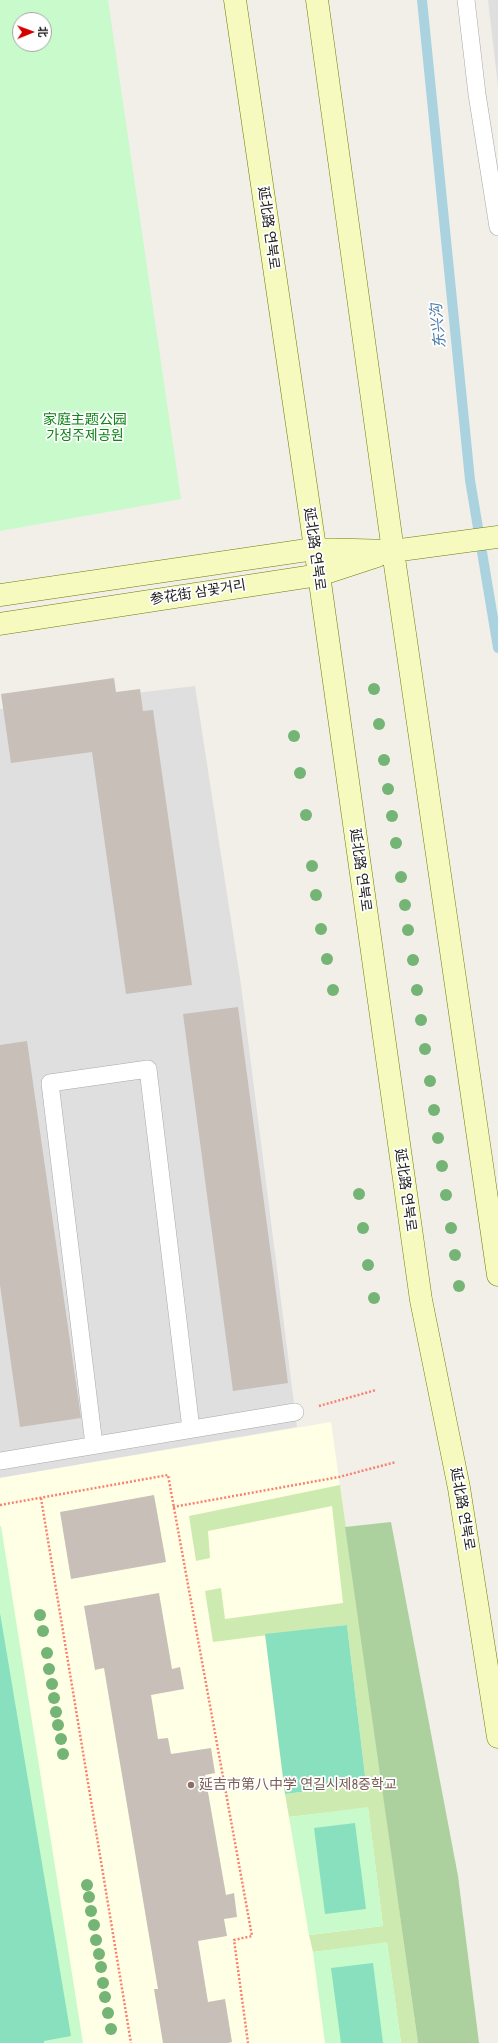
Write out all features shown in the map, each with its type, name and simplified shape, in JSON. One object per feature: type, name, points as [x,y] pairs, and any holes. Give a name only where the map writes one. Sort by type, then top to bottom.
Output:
[{"type":"main road","name":"延北路 연북로","points":[[235,0],[421,1300],[459,1488],[498,1737]]},
{"type":"main road","points":[[317,0],[393,551],[498,1275]]},
{"type":"main road","name":"参花街 삼꽃거리","points":[[0,595],[314,549],[393,551],[455,544],[498,537]]},
{"type":"main road","name":"参花街 삼꽃거리","points":[[0,624],[318,575],[393,551]]},
{"type":"lane","points":[[466,0],[477,94],[498,227]]},
{"type":"lane","points":[[94,1445],[50,1083],[148,1069],[192,1429]]},
{"type":"lane","points":[[0,1461],[295,1412]]},
{"type":"path","points":[[295,1412],[376,1390]]},
{"type":"path","points":[[173,1507],[339,1477],[396,1462]]},
{"type":"path","points":[[0,1505],[168,1475],[252,1936],[234,1940],[248,2043]]},
{"type":"path","points":[[41,1498],[131,2043]]},
{"type":"shaded area","points":[[488,0],[498,0],[498,86]]},
{"type":"shaded area","points":[[195,686],[241,985],[297,1427],[0,1478],[0,709]]},
{"type":"shaded area","name":"延吉市第八中学 연길시제8중학교","points":[[331,1422],[418,2043],[0,2043],[0,1478]]},
{"type":"green space","name":"家庭主题公园 가정주제공원","points":[[0,0],[108,0],[181,499],[0,531]]},
{"type":"green space","points":[[340,1485],[418,2043],[401,2043],[387,1943],[313,1952],[309,1935],[383,1926],[368,1808],[289,1817],[285,1794],[366,1784],[347,1625],[213,1642],[205,1591],[221,1588],[225,1619],[343,1603],[332,1506],[208,1531],[210,1558],[196,1561],[189,1516]]},
{"type":"green space","points":[[391,1522],[458,1876],[479,2043],[418,2043],[345,1527]]},
{"type":"green space","points":[[1,1526],[83,2043],[0,2043]]},
{"type":"green space","points":[[0,1613],[71,2036],[44,2041],[44,2043],[0,2043]]},
{"type":"green space","points":[[347,1625],[366,1784],[285,1794],[265,1634]]},
{"type":"green space","points":[[368,1807],[383,1926],[309,1935],[289,1817]]},
{"type":"green space","points":[[355,1823],[366,1909],[325,1914],[314,1828]]},
{"type":"green space","points":[[387,1942],[401,2043],[325,2043],[313,1952]]},
{"type":"green space","points":[[373,1963],[383,2043],[341,2043],[331,1968]]},
{"type":"building","points":[[114,678],[116,692],[140,689],[143,711],[153,710],[192,985],[126,994],[92,752],[11,763],[1,694]]},
{"type":"building","points":[[238,1007],[288,1383],[233,1391],[183,1014]]},
{"type":"building","points":[[27,1041],[81,1418],[20,1427],[0,1285],[0,1045]]},
{"type":"building","points":[[154,1495],[166,1562],[71,1579],[60,1512]]},
{"type":"building","points":[[159,1593],[172,1669],[180,1667],[184,1689],[151,1695],[158,1739],[168,1738],[171,1754],[211,1748],[215,1773],[205,1775],[226,1895],[234,1893],[237,1917],[224,1919],[227,1936],[198,1941],[208,2002],[225,1999],[232,2042],[228,2043],[163,2043],[154,1989],[158,1989],[104,1668],[95,1670],[84,1606]]},
{"type":"waterway","name":"东兴沟","points":[[422,0],[470,480],[498,648]]},
{"type":"place","name":"延吉市第八中学 연길시제8중학교","points":[[191,1785]]}]
